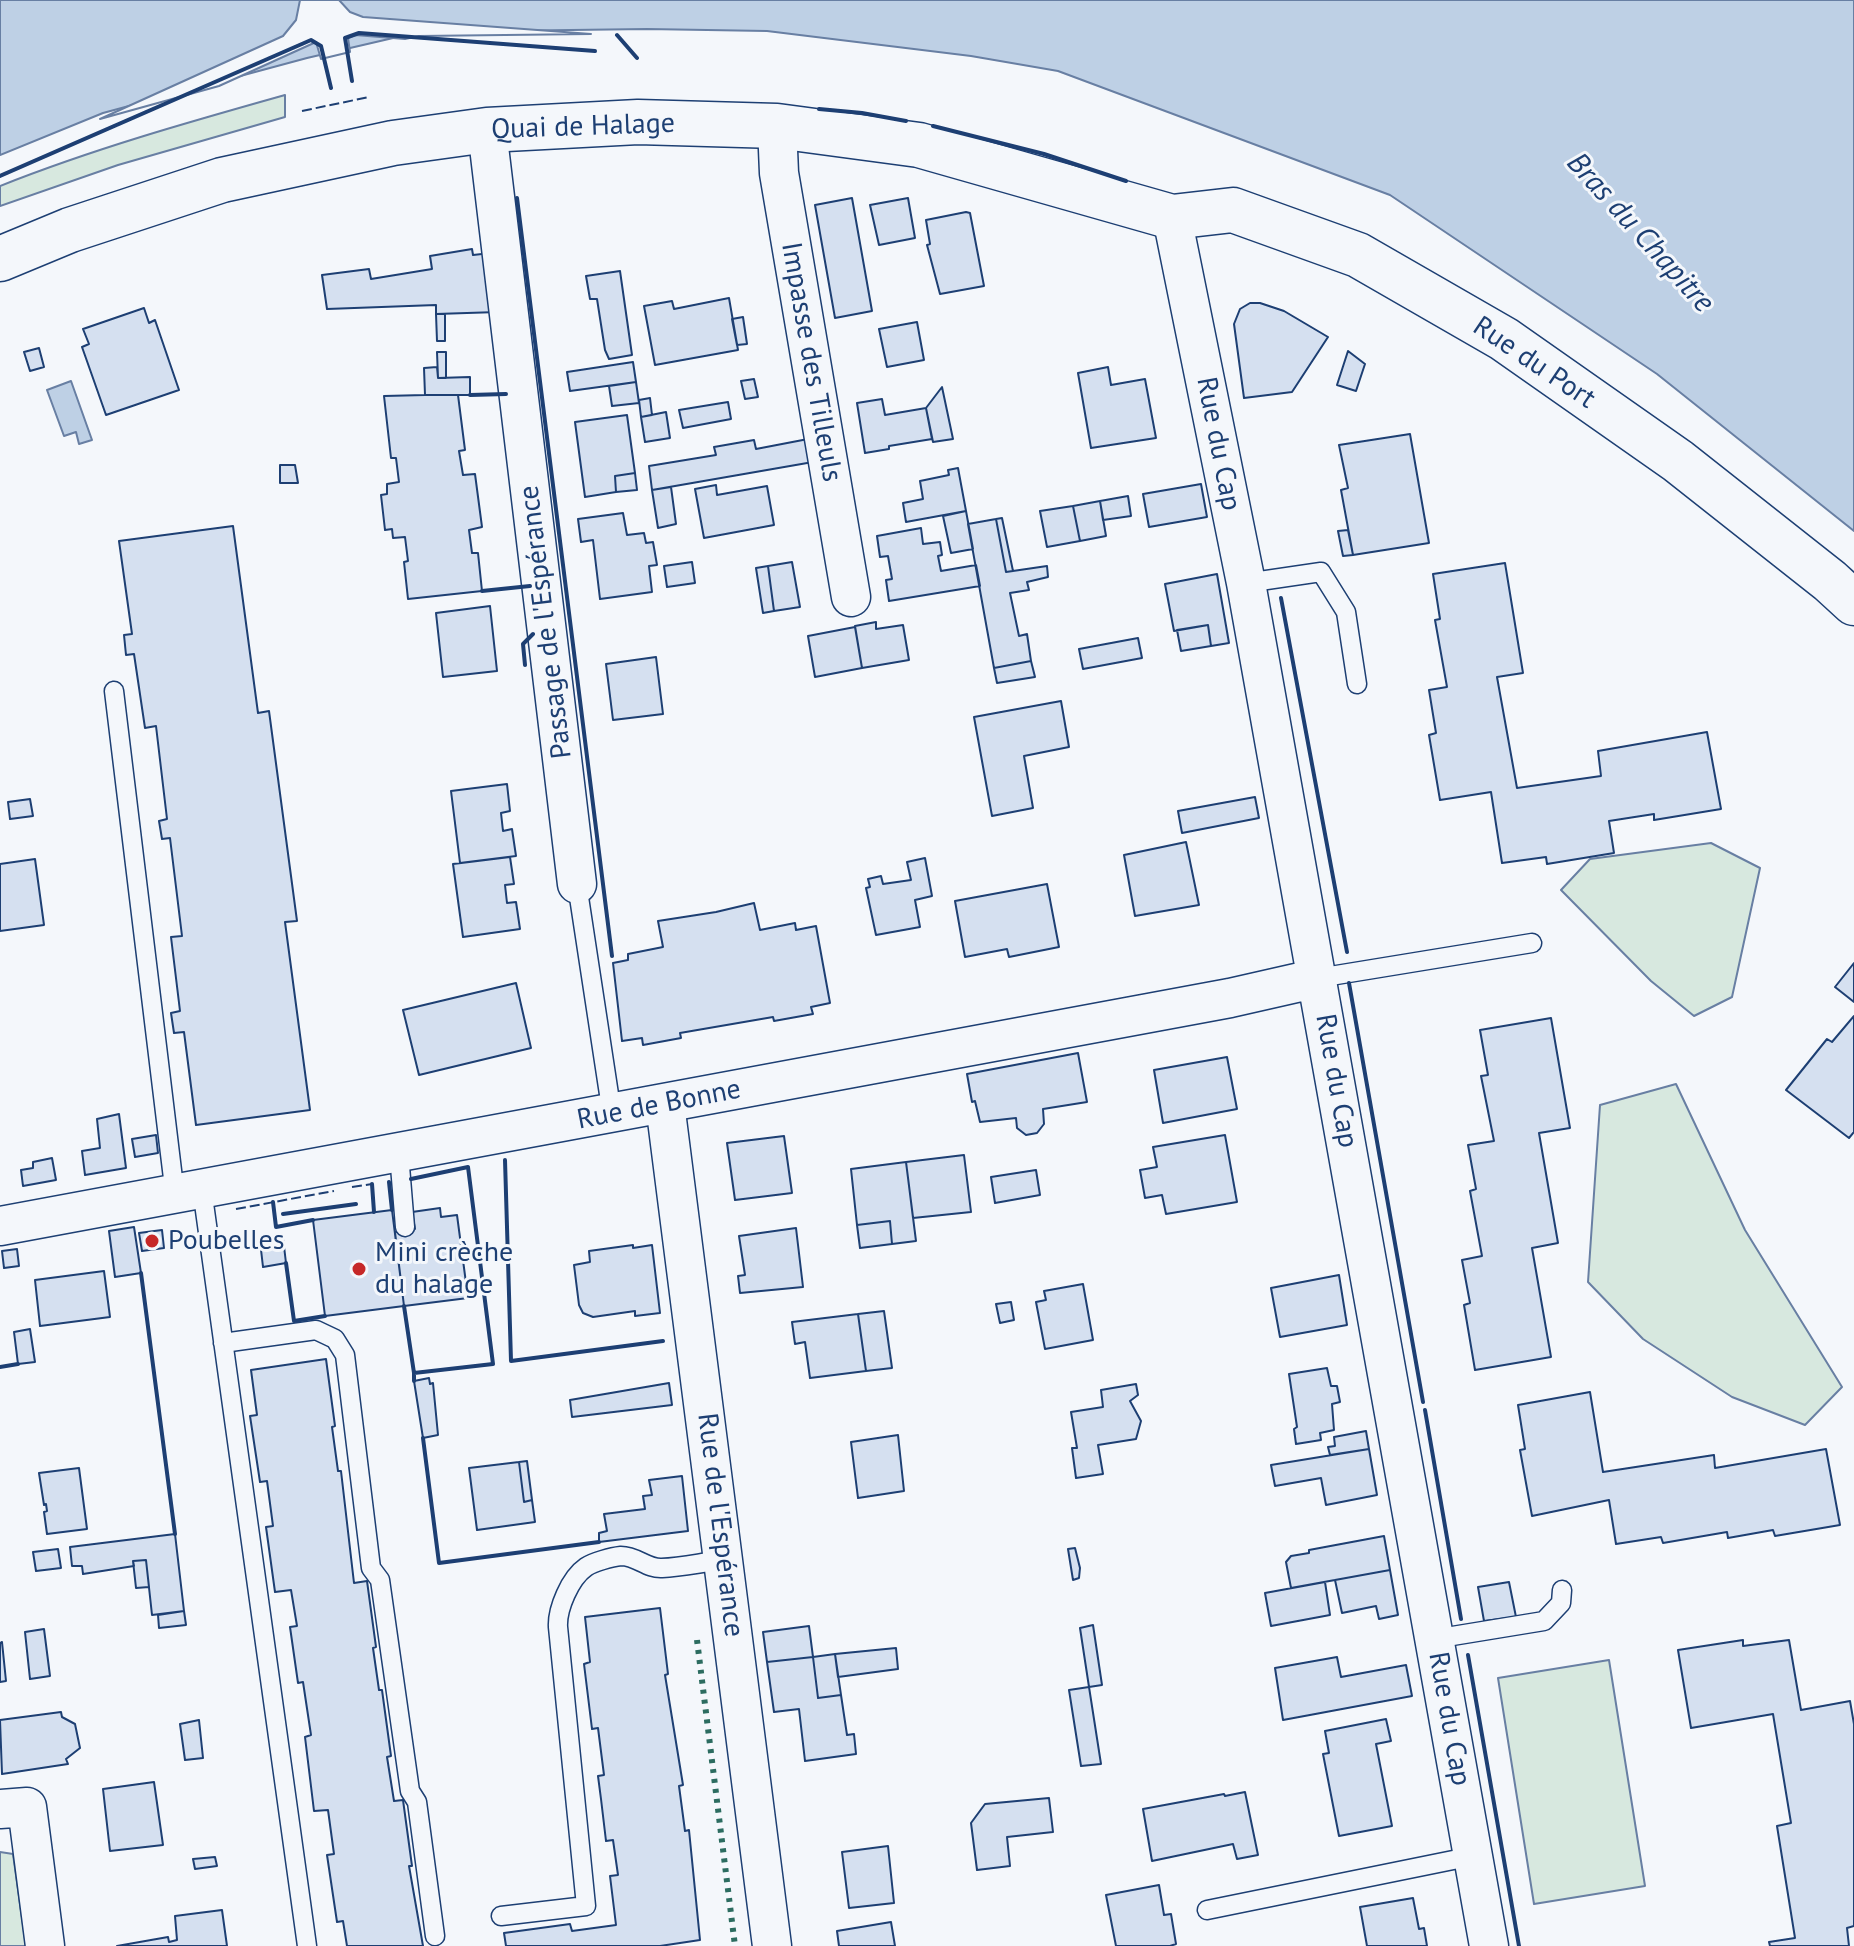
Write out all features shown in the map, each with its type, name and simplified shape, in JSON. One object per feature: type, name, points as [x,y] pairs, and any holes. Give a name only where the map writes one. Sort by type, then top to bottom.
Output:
[{"type":"street","name":"Quai de Halage","points":[[0,259],[70,230],[222,180],[393,143],[487,130],[638,122],[777,126],[919,145],[1172,217]]},
{"type":"street","name":"Impasse des Tilleuls","points":[[777,126],[781,184],[851,597]]},
{"type":"street","name":"Passage de l'Espérance","points":[[487,130],[577,884]]},
{"type":"street","name":"Rue du Port","points":[[1172,217],[1233,210],[1358,255],[1504,339],[1678,461],[1854,603]]},
{"type":"street","name":"Rue du Cap","points":[[1172,217],[1246,583],[1489,1946]]},
{"type":"street","name":"Rue de Bonne","points":[[0,1226],[1230,998],[1318,978]]},
{"type":"street","name":"Rue de l'Espérance","points":[[665,1104],[772,1946]]},
{"type":"street","points":[[0,1809],[27,1807],[45,1946]]},
{"type":"lane","points":[[1246,583],[1321,572],[1346,612],[1357,684]]},
{"type":"lane","points":[[114,691],[188,1192],[223,1343],[307,1946]]},
{"type":"lane","name":"Passage de l'Espérance","points":[[577,884],[612,1114]]},
{"type":"lane","points":[[1318,978],[1532,943]]},
{"type":"lane","points":[[399,1154],[405,1227]]},
{"type":"lane","points":[[223,1343],[316,1330],[335,1339],[345,1355],[371,1568],[380,1580],[410,1791],[417,1802],[435,1936]]},
{"type":"lane","points":[[501,1916],[586,1906],[557,1614],[568,1590],[585,1567],[620,1556],[633,1557],[648,1566],[661,1568],[724,1560]]},
{"type":"lane","points":[[1434,1639],[1544,1621],[1561,1603],[1562,1590]]},
{"type":"lane","points":[[1207,1910],[1473,1856]]},
{"type":"shaded area","points":[[285,95],[285,117],[118,165],[0,206],[0,186],[106,148]]},
{"type":"shaded area","points":[[1711,843],[1760,868],[1732,997],[1694,1016],[1651,981],[1561,890],[1590,859]]},
{"type":"shaded area","points":[[1676,1084],[1745,1230],[1842,1387],[1805,1425],[1732,1397],[1643,1339],[1588,1282],[1600,1105]]},
{"type":"shaded area","points":[[1609,1660],[1645,1886],[1534,1904],[1498,1678]]},
{"type":"shaded area","points":[[0,1852],[13,1854],[26,1946],[0,1946]]},
{"type":"water","name":"Bras du Chapitre","points":[[0,0],[1854,0],[1854,531],[1657,374],[1390,195],[1058,71],[971,56],[767,31],[419,32],[307,58],[103,113],[0,155]]},
{"type":"water","points":[[71,381],[92,440],[79,444],[76,432],[64,436],[47,390]]},
{"type":"pier","points":[[300,0],[339,0],[350,12],[363,17],[591,34],[419,36],[405,39],[355,35],[348,38],[350,52],[321,59],[316,42],[219,86],[100,119],[283,36],[296,20]]},
{"type":"building","points":[[852,198],[872,311],[835,318],[815,205]]},
{"type":"building","points":[[908,198],[915,238],[879,245],[870,205]]},
{"type":"building","points":[[970,213],[984,286],[940,294],[927,245],[930,244],[926,220]]},
{"type":"building","points":[[472,249],[473,255],[491,253],[498,312],[436,314],[436,305],[327,309],[322,275],[369,269],[371,279],[432,269],[430,256]]},
{"type":"building","points":[[620,271],[632,355],[609,359],[597,299],[590,299],[586,276]]},
{"type":"building","points":[[729,298],[738,350],[655,365],[644,306],[672,301],[674,309]]},
{"type":"building","points":[[1250,303],[1284,311],[1328,337],[1292,392],[1244,398],[1234,324],[1240,309]]},
{"type":"building","points":[[144,308],[149,323],[155,320],[179,390],[106,415],[82,347],[89,344],[83,329]]},
{"type":"building","points":[[436,314],[445,314],[445,341],[437,341]]},
{"type":"building","points":[[743,317],[747,344],[737,345],[732,319]]},
{"type":"building","points":[[917,322],[924,360],[887,367],[879,329]]},
{"type":"building","points":[[39,348],[44,367],[30,371],[24,352]]},
{"type":"building","points":[[1348,351],[1365,364],[1356,391],[1337,385]]},
{"type":"building","points":[[437,352],[446,352],[446,378],[438,378]]},
{"type":"building","points":[[633,362],[636,382],[570,391],[567,372]]},
{"type":"building","points":[[437,367],[438,378],[470,377],[470,395],[425,395],[424,368]]},
{"type":"building","points":[[1108,367],[1111,385],[1145,379],[1156,438],[1091,448],[1078,373]]},
{"type":"building","points":[[754,379],[758,397],[745,399],[741,381]]},
{"type":"building","points":[[636,382],[639,403],[612,406],[609,386]]},
{"type":"building","points":[[942,387],[953,439],[933,442],[926,408]]},
{"type":"building","points":[[458,395],[465,450],[459,451],[463,475],[475,474],[482,527],[469,530],[472,553],[478,553],[482,591],[408,599],[405,537],[393,538],[392,529],[385,530],[381,495],[387,494],[387,484],[399,482],[396,458],[391,458],[384,396]]},
{"type":"building","points":[[650,398],[652,415],[641,417],[639,400]]},
{"type":"building","points":[[882,399],[885,415],[926,408],[932,439],[865,453],[857,403]]},
{"type":"building","points":[[728,402],[731,419],[683,428],[679,410]]},
{"type":"building","points":[[666,412],[670,438],[645,442],[641,417]]},
{"type":"building","points":[[627,415],[635,473],[615,476],[616,492],[585,497],[575,422]]},
{"type":"building","points":[[1410,434],[1429,543],[1353,555],[1341,490],[1348,488],[1339,445]]},
{"type":"building","points":[[808,439],[813,462],[652,490],[649,466],[716,455],[714,447],[754,440],[756,449]]},
{"type":"building","points":[[280,465],[295,465],[298,483],[280,483]]},
{"type":"building","points":[[958,468],[966,511],[906,522],[903,503],[923,499],[920,481],[949,475],[948,470]]},
{"type":"building","points":[[635,473],[637,490],[616,492],[615,476]]},
{"type":"building","points":[[1201,484],[1207,517],[1149,527],[1143,494]]},
{"type":"building","points":[[716,485],[717,495],[767,486],[774,525],[704,538],[695,489]]},
{"type":"building","points":[[671,487],[676,524],[658,528],[652,490]]},
{"type":"building","points":[[1128,496],[1131,516],[1103,520],[1100,501]]},
{"type":"building","points":[[1100,501],[1106,536],[1080,541],[1073,506]]},
{"type":"building","points":[[1073,506],[1080,541],[1047,547],[1040,511]]},
{"type":"building","points":[[966,511],[973,549],[951,553],[943,516]]},
{"type":"building","points":[[623,513],[627,535],[644,533],[646,543],[653,542],[657,565],[649,566],[652,592],[600,599],[593,540],[581,542],[578,519]]},
{"type":"building","points":[[1002,518],[1013,571],[1006,572],[996,519]]},
{"type":"building","points":[[996,519],[1006,572],[1047,566],[1048,577],[1027,582],[1029,590],[1010,593],[1019,636],[1027,634],[1031,661],[994,668],[968,524]]},
{"type":"building","points":[[233,526],[258,713],[269,711],[297,921],[285,922],[310,1110],[196,1125],[184,1032],[174,1033],[171,1013],[180,1011],[171,937],[182,936],[170,838],[162,839],[159,821],[167,819],[156,726],[145,728],[134,654],[126,655],[124,635],[132,634],[119,541]]},
{"type":"building","points":[[921,528],[923,544],[940,542],[942,555],[938,556],[941,571],[976,565],[980,586],[889,601],[886,580],[892,579],[888,556],[880,557],[877,536]]},
{"type":"building","points":[[1348,530],[1353,555],[1343,556],[1338,531]]},
{"type":"building","points":[[692,562],[695,583],[667,587],[664,566]]},
{"type":"building","points":[[792,562],[800,607],[774,611],[768,566]]},
{"type":"building","points":[[1505,563],[1523,673],[1497,677],[1517,788],[1601,776],[1598,751],[1707,732],[1721,809],[1654,820],[1654,814],[1609,821],[1614,853],[1547,864],[1546,857],[1502,863],[1491,792],[1440,800],[1429,735],[1436,733],[1429,690],[1447,687],[1435,620],[1440,619],[1433,574]]},
{"type":"building","points":[[768,566],[774,611],[763,613],[756,568]]},
{"type":"building","points":[[1217,574],[1229,643],[1211,646],[1208,625],[1174,631],[1165,584]]},
{"type":"building","points":[[490,606],[497,671],[443,677],[436,613]]},
{"type":"building","points":[[876,622],[876,629],[903,625],[909,660],[862,668],[855,626]]},
{"type":"building","points":[[1208,625],[1211,646],[1181,651],[1177,630]]},
{"type":"building","points":[[855,627],[862,668],[815,677],[808,636]]},
{"type":"building","points":[[1138,638],[1142,658],[1083,669],[1079,649]]},
{"type":"building","points":[[656,657],[663,714],[613,720],[606,664]]},
{"type":"building","points":[[1031,661],[1035,677],[997,683],[994,668]]},
{"type":"building","points":[[1061,701],[1069,747],[1024,756],[1033,808],[992,816],[974,717]]},
{"type":"building","points":[[507,784],[510,811],[501,813],[503,831],[512,829],[516,856],[460,863],[451,791]]},
{"type":"building","points":[[1255,797],[1259,818],[1182,833],[1178,811]]},
{"type":"building","points":[[30,799],[33,816],[10,819],[8,802]]},
{"type":"building","points":[[1186,842],[1199,905],[1135,916],[1124,855]]},
{"type":"building","points":[[510,857],[514,884],[505,885],[507,903],[516,902],[520,929],[463,937],[453,864]]},
{"type":"building","points":[[925,858],[932,896],[915,900],[920,927],[876,935],[866,888],[870,887],[868,879],[881,876],[883,884],[911,880],[907,862]]},
{"type":"building","points":[[35,859],[44,925],[0,931],[0,864]]},
{"type":"building","points":[[1047,884],[1059,947],[1009,957],[1007,949],[965,957],[955,901]]},
{"type":"building","points":[[754,903],[760,930],[795,923],[796,930],[816,926],[830,1003],[811,1007],[813,1014],[774,1021],[773,1017],[680,1033],[681,1038],[643,1045],[642,1038],[622,1041],[613,963],[628,960],[628,954],[663,947],[658,921]]},
{"type":"building","points":[[1854,963],[1854,1002],[1835,987]]},
{"type":"building","points":[[516,983],[531,1048],[419,1075],[403,1010]]},
{"type":"building","points":[[1854,1016],[1854,1132],[1849,1138],[1786,1090],[1827,1039],[1832,1042]]},
{"type":"building","points":[[1551,1018],[1570,1128],[1539,1133],[1558,1243],[1532,1248],[1551,1357],[1475,1370],[1464,1305],[1470,1303],[1462,1260],[1482,1256],[1470,1191],[1476,1189],[1468,1145],[1494,1141],[1481,1076],[1488,1075],[1480,1030]]},
{"type":"building","points":[[1078,1053],[1087,1102],[1043,1109],[1044,1124],[1037,1133],[1026,1135],[1017,1128],[1016,1118],[980,1122],[975,1101],[972,1102],[967,1074]]},
{"type":"building","points":[[1227,1057],[1237,1109],[1163,1123],[1154,1070]]},
{"type":"building","points":[[119,1114],[126,1168],[85,1175],[82,1151],[100,1148],[97,1119]]},
{"type":"building","points":[[156,1135],[158,1153],[135,1157],[132,1139]]},
{"type":"building","points":[[1225,1135],[1237,1202],[1166,1214],[1162,1195],[1145,1198],[1140,1170],[1157,1167],[1153,1147]]},
{"type":"building","points":[[784,1136],[792,1193],[735,1200],[727,1143]]},
{"type":"building","points":[[964,1155],[971,1212],[913,1218],[906,1162]]},
{"type":"building","points":[[52,1158],[56,1180],[23,1186],[21,1170],[33,1168],[33,1162]]},
{"type":"building","points":[[906,1162],[916,1241],[892,1244],[890,1221],[857,1225],[851,1169]]},
{"type":"building","points":[[1036,1170],[1040,1195],[995,1203],[991,1177]]},
{"type":"building","points":[[440,1208],[441,1217],[457,1215],[468,1298],[404,1306],[395,1232],[415,1229],[412,1212]]},
{"type":"building","name":"Mini crèche du halage","points":[[392,1210],[404,1306],[325,1316],[313,1220]]},
{"type":"building","points":[[890,1221],[892,1244],[860,1248],[857,1225]]},
{"type":"building","points":[[134,1227],[141,1273],[115,1277],[109,1231]]},
{"type":"building","points":[[796,1228],[803,1287],[740,1293],[738,1276],[745,1275],[739,1236]]},
{"type":"building","name":"Poubelles","points":[[162,1230],[164,1248],[142,1251],[139,1233]]},
{"type":"building","points":[[283,1238],[286,1263],[263,1267],[260,1241]]},
{"type":"building","points":[[633,1245],[633,1248],[652,1245],[660,1313],[635,1316],[635,1311],[593,1317],[583,1313],[579,1305],[574,1265],[590,1262],[589,1251]]},
{"type":"building","points":[[17,1249],[19,1266],[4,1268],[2,1251]]},
{"type":"building","points":[[104,1271],[110,1317],[40,1326],[35,1280]]},
{"type":"building","points":[[1339,1275],[1347,1325],[1280,1337],[1271,1288]]},
{"type":"building","points":[[1083,1284],[1093,1340],[1045,1349],[1036,1302],[1046,1300],[1044,1291]]},
{"type":"building","points":[[1011,1302],[1014,1320],[1000,1323],[996,1304]]},
{"type":"building","points":[[884,1311],[892,1368],[866,1371],[858,1314]]},
{"type":"building","points":[[858,1314],[866,1371],[810,1378],[805,1342],[795,1344],[792,1322]]},
{"type":"building","points":[[30,1329],[35,1362],[18,1364],[14,1332]]},
{"type":"building","points":[[326,1359],[335,1426],[332,1427],[338,1471],[341,1471],[354,1583],[367,1581],[376,1647],[373,1648],[391,1756],[387,1757],[394,1801],[403,1800],[412,1866],[409,1866],[423,1946],[347,1946],[343,1921],[337,1922],[327,1855],[334,1854],[328,1810],[314,1811],[305,1737],[311,1735],[303,1682],[298,1683],[290,1627],[297,1626],[291,1590],[275,1592],[266,1527],[273,1526],[267,1481],[260,1482],[250,1416],[257,1415],[251,1370]]},
{"type":"building","points":[[1327,1368],[1331,1386],[1337,1386],[1340,1402],[1332,1404],[1334,1430],[1320,1433],[1321,1440],[1296,1444],[1294,1429],[1297,1427],[1289,1374]]},
{"type":"building","points":[[429,1378],[430,1384],[433,1383],[438,1435],[423,1438],[414,1381]]},
{"type":"building","points":[[669,1383],[672,1405],[572,1417],[570,1400]]},
{"type":"building","points":[[1136,1384],[1138,1395],[1130,1401],[1141,1421],[1136,1439],[1098,1445],[1103,1474],[1076,1478],[1072,1448],[1077,1448],[1071,1412],[1103,1407],[1101,1390]]},
{"type":"building","points":[[1590,1392],[1603,1472],[1714,1455],[1715,1468],[1826,1449],[1840,1525],[1775,1536],[1773,1530],[1728,1538],[1727,1532],[1663,1543],[1661,1537],[1616,1544],[1609,1500],[1532,1516],[1520,1450],[1525,1449],[1518,1405]]},
{"type":"building","points":[[1366,1431],[1369,1449],[1330,1455],[1328,1447],[1335,1446],[1334,1437]]},
{"type":"building","points":[[898,1435],[904,1491],[858,1498],[851,1442]]},
{"type":"building","points":[[1369,1449],[1377,1495],[1326,1505],[1321,1478],[1275,1486],[1271,1465]]},
{"type":"building","points":[[527,1461],[532,1500],[524,1502],[519,1462]]},
{"type":"building","points":[[519,1462],[524,1502],[532,1500],[535,1522],[477,1530],[469,1468]]},
{"type":"building","points":[[79,1468],[87,1529],[47,1534],[44,1512],[47,1511],[39,1473]]},
{"type":"building","points":[[682,1476],[688,1531],[599,1542],[599,1533],[607,1531],[604,1514],[645,1509],[643,1496],[652,1495],[649,1480]]},
{"type":"building","points":[[175,1534],[184,1611],[152,1615],[146,1560],[133,1561],[134,1566],[83,1574],[82,1566],[72,1566],[70,1547]]},
{"type":"building","points":[[1384,1536],[1390,1570],[1291,1588],[1286,1562],[1291,1556]]},
{"type":"building","points":[[1075,1548],[1080,1568],[1079,1578],[1073,1580],[1068,1549]]},
{"type":"building","points":[[58,1549],[61,1568],[36,1571],[33,1552]]},
{"type":"building","points":[[146,1560],[149,1587],[136,1588],[133,1561]]},
{"type":"building","points":[[1390,1570],[1398,1615],[1379,1619],[1376,1606],[1342,1613],[1335,1580]]},
{"type":"building","points":[[1325,1582],[1330,1615],[1271,1626],[1265,1593]]},
{"type":"building","points":[[1509,1582],[1516,1617],[1484,1621],[1478,1587]]},
{"type":"building","points":[[660,1608],[668,1674],[665,1675],[683,1785],[679,1786],[685,1831],[689,1830],[700,1940],[660,1946],[506,1946],[504,1933],[570,1924],[572,1931],[616,1925],[610,1876],[618,1875],[613,1840],[606,1841],[598,1776],[604,1775],[598,1728],[592,1729],[584,1664],[590,1662],[585,1617]]},
{"type":"building","points":[[184,1611],[186,1625],[159,1628],[158,1615]]},
{"type":"building","points":[[1093,1625],[1102,1685],[1089,1687],[1080,1628]]},
{"type":"building","points":[[809,1626],[813,1657],[767,1662],[763,1632]]},
{"type":"building","points":[[44,1629],[50,1676],[30,1679],[25,1632]]},
{"type":"building","points":[[1743,1640],[1743,1646],[1789,1640],[1801,1710],[1850,1701],[1854,1724],[1854,1926],[1847,1928],[1849,1946],[1770,1946],[1769,1942],[1795,1938],[1777,1826],[1791,1823],[1773,1714],[1691,1728],[1678,1650]]},
{"type":"building","points":[[0,1643],[6,1681],[0,1682]]},
{"type":"building","points":[[896,1648],[898,1669],[838,1677],[835,1654]]},
{"type":"building","points":[[835,1654],[841,1695],[818,1698],[813,1657]]},
{"type":"building","points":[[813,1657],[818,1698],[841,1695],[847,1735],[854,1734],[856,1754],[805,1761],[799,1709],[774,1712],[767,1662]]},
{"type":"building","points":[[1337,1657],[1341,1677],[1406,1665],[1412,1696],[1283,1720],[1275,1668]]},
{"type":"building","points":[[1089,1687],[1101,1764],[1081,1766],[1069,1690]]},
{"type":"building","points":[[61,1712],[62,1717],[75,1724],[80,1748],[66,1759],[68,1764],[2,1774],[0,1720]]},
{"type":"building","points":[[1386,1719],[1391,1741],[1376,1744],[1392,1826],[1339,1836],[1323,1754],[1329,1753],[1325,1731]]},
{"type":"building","points":[[199,1720],[203,1758],[185,1760],[180,1724]]},
{"type":"building","points":[[154,1782],[163,1845],[110,1851],[103,1789]]},
{"type":"building","points":[[1245,1792],[1258,1855],[1237,1859],[1233,1844],[1152,1861],[1143,1809]]},
{"type":"building","points":[[1049,1798],[1053,1832],[1007,1837],[1010,1866],[977,1870],[971,1823],[985,1804]]},
{"type":"building","points":[[888,1846],[894,1903],[849,1908],[842,1852]]},
{"type":"building","points":[[215,1857],[217,1866],[195,1869],[193,1859]]},
{"type":"building","points":[[1159,1885],[1164,1915],[1171,1914],[1176,1944],[1116,1946],[1106,1895]]},
{"type":"building","points":[[1413,1898],[1419,1929],[1424,1928],[1427,1946],[1367,1946],[1360,1907]]},
{"type":"building","points":[[222,1910],[227,1946],[117,1946],[168,1937],[169,1942],[177,1940],[175,1916]]},
{"type":"building","points":[[891,1922],[895,1946],[839,1946],[837,1931]]},
{"type":"hedge","points":[[697,1640],[735,1946]]},
{"type":"fence","points":[[302,111],[369,97]]},
{"type":"fence","points":[[352,1187],[372,1184]]},
{"type":"fence","points":[[236,1209],[334,1191]]},
{"type":"wall","points":[[352,81],[345,38],[359,33],[595,51]]},
{"type":"wall","points":[[617,35],[637,58]]},
{"type":"wall","points":[[0,176],[311,40],[321,46],[331,88]]},
{"type":"wall","points":[[819,109],[906,121]]},
{"type":"wall","points":[[933,126],[1044,154],[1126,181]]},
{"type":"wall","points":[[517,198],[612,956]]},
{"type":"wall","points":[[470,395],[506,394]]},
{"type":"wall","points":[[482,591],[530,586]]},
{"type":"wall","points":[[1281,598],[1347,952]]},
{"type":"wall","points":[[525,665],[523,644],[533,634]]},
{"type":"wall","points":[[1349,983],[1423,1402]]},
{"type":"wall","points":[[505,1160],[511,1361],[663,1341]]},
{"type":"wall","points":[[411,1179],[468,1167],[493,1364],[414,1373],[414,1381]]},
{"type":"wall","points":[[389,1182],[392,1210]]},
{"type":"wall","points":[[372,1184],[374,1212]]},
{"type":"wall","points":[[273,1202],[276,1227],[313,1220]]},
{"type":"wall","points":[[283,1214],[356,1204]]},
{"type":"wall","points":[[286,1263],[294,1321],[325,1316]]},
{"type":"wall","points":[[141,1273],[175,1534]]},
{"type":"wall","points":[[404,1306],[414,1373]]},
{"type":"wall","points":[[0,1367],[18,1364]]},
{"type":"wall","points":[[1425,1410],[1461,1619]]},
{"type":"wall","points":[[423,1438],[439,1563],[599,1542]]},
{"type":"wall","points":[[1468,1655],[1519,1946]]},
{"type":"place","name":"Poubelles","points":[[152,1241]]},
{"type":"place","name":"Mini crèche du halage","points":[[359,1269]]}]
